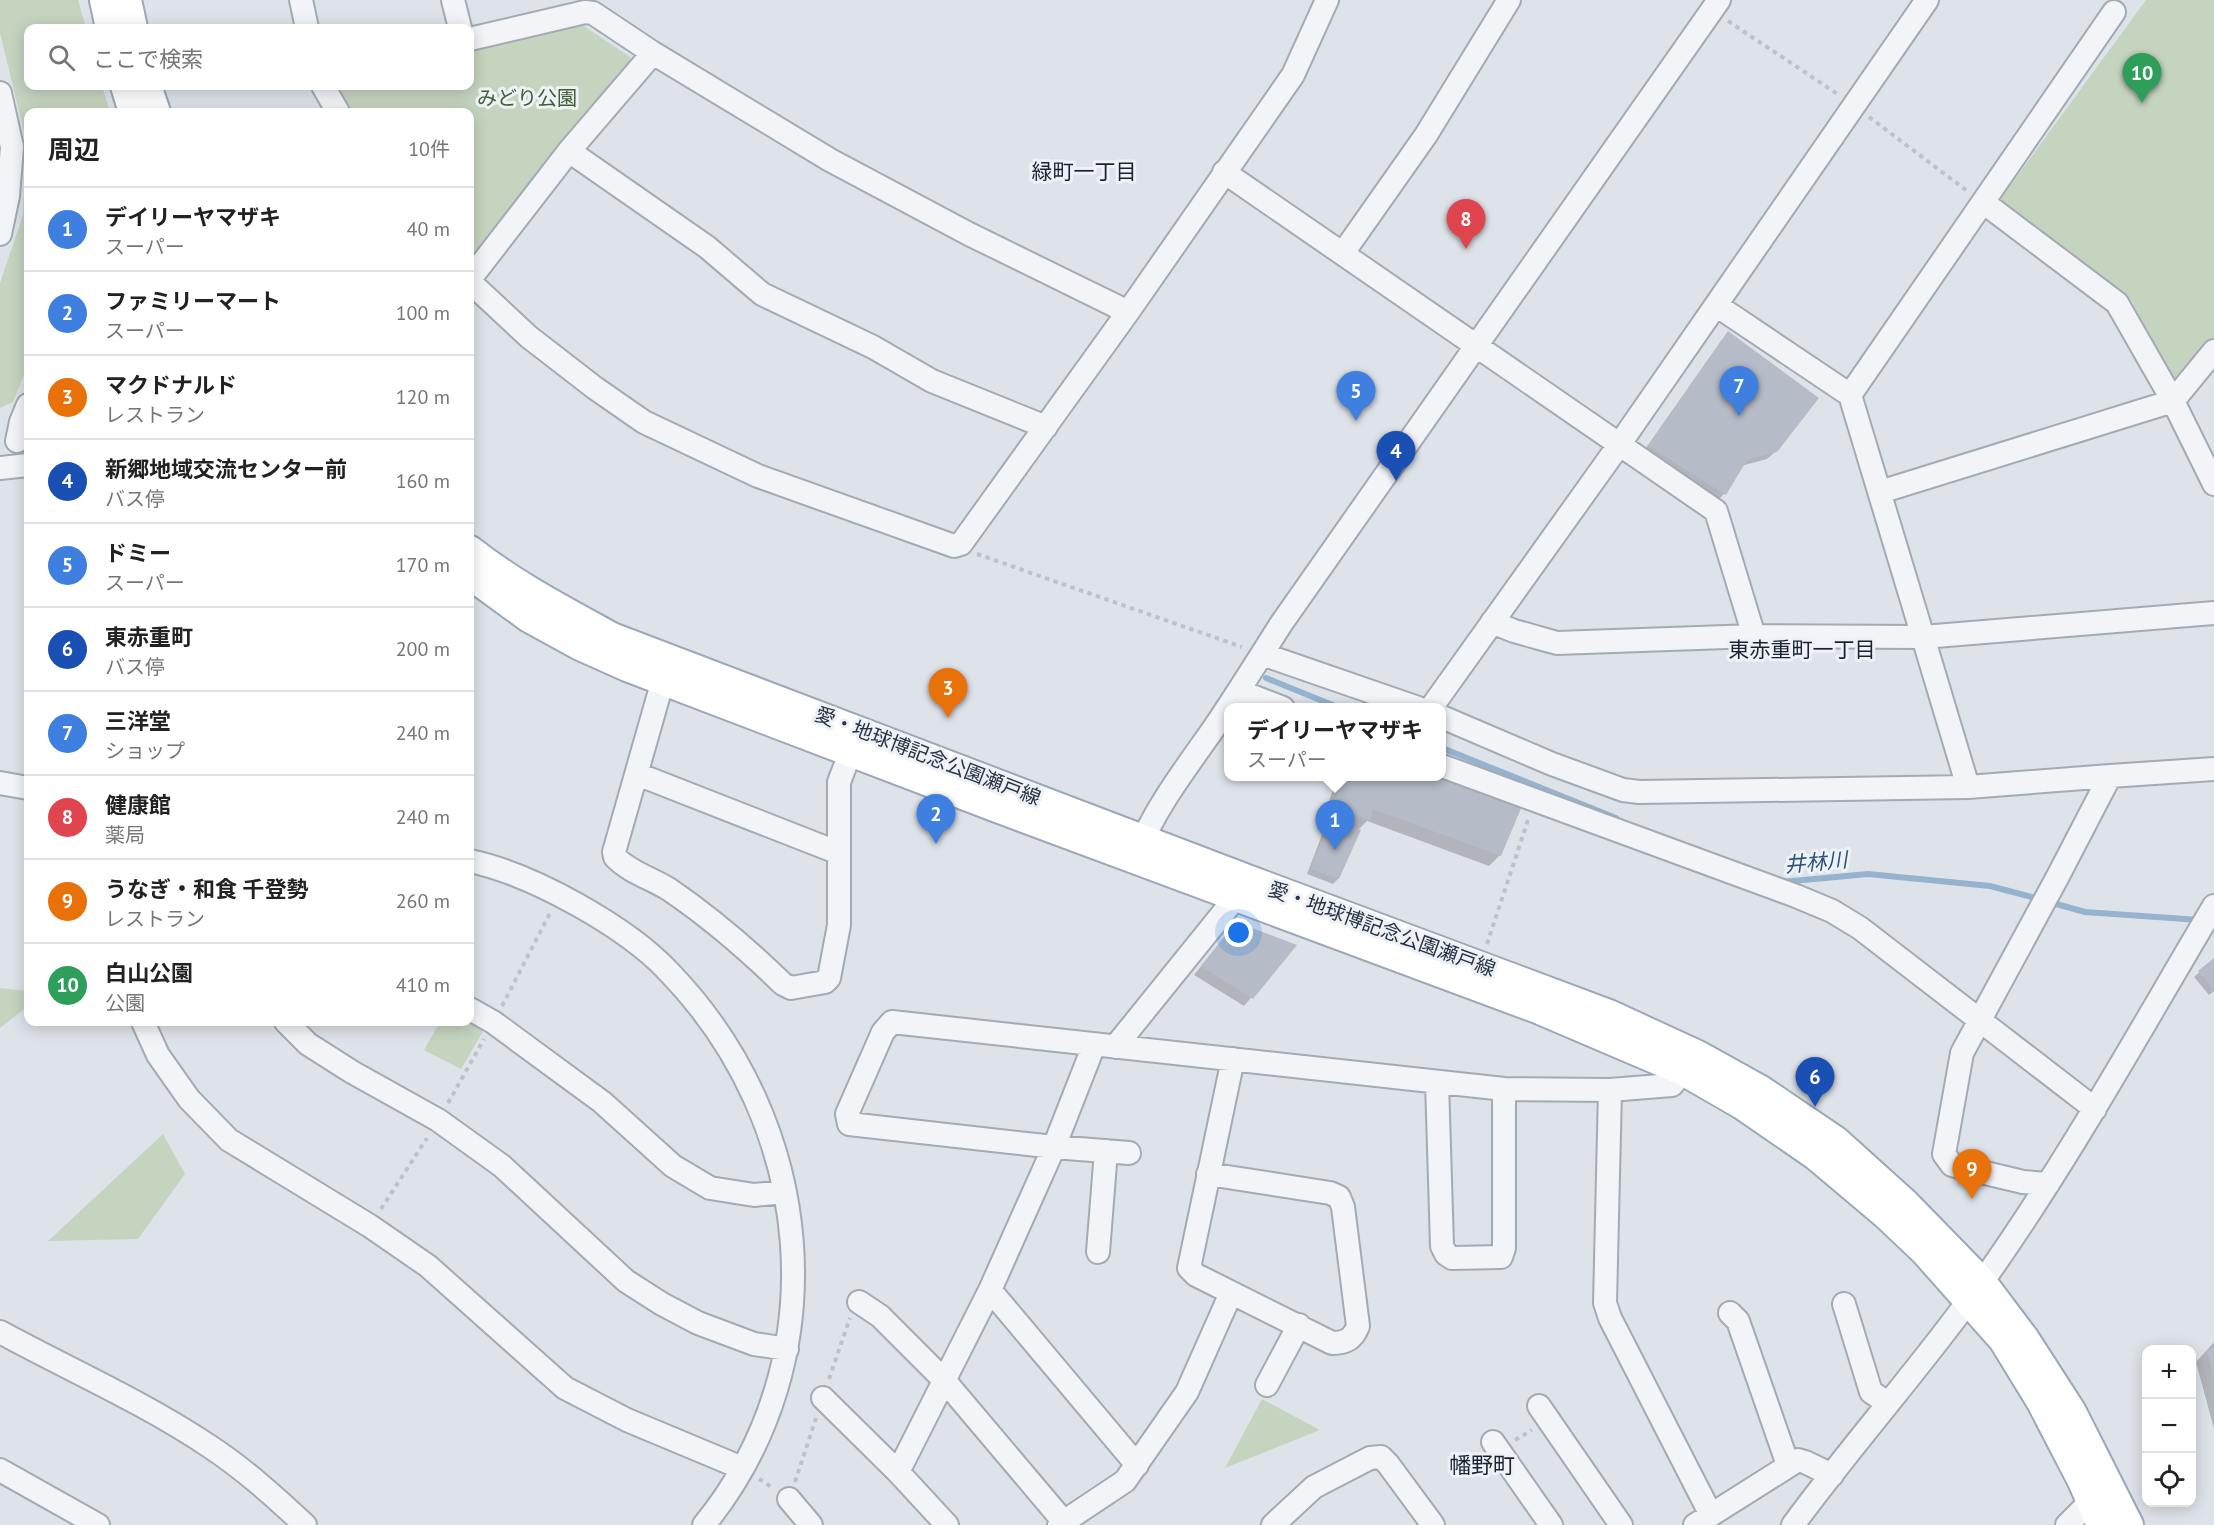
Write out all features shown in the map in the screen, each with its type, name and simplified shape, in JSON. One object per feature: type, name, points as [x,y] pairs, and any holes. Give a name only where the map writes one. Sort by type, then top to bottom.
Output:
[{"type":"main road","points":[[104,0],[109,24]]},
{"type":"main road","points":[[127,0],[132,24]]},
{"type":"main road","points":[[126,90],[132,108]]},
{"type":"main road","points":[[148,90],[155,108]]},
{"type":"main road","name":"愛・地球博記念公園瀬戸線","points":[[474,553],[540,596],[667,670],[851,751],[1139,849]]},
{"type":"main road","name":"愛・地球博記念公園瀬戸線","points":[[474,578],[529,618],[599,654],[667,670],[1242,888],[1540,1010],[1691,1063]]},
{"type":"main road","name":"愛・地球博記念公園瀬戸線","points":[[1242,888],[1480,966],[1609,1014],[1691,1063],[1742,1105],[1816,1156],[1887,1215],[1924,1251],[1975,1291],[2025,1339],[2072,1412],[2129,1525]]},
{"type":"main road","name":"愛・地球博記念公園瀬戸線","points":[[1975,1291],[2042,1402],[2096,1513]]},
{"type":"street","points":[[301,0],[306,24]]},
{"type":"street","points":[[453,0],[459,24]]},
{"type":"street","points":[[474,284],[529,337],[644,422],[758,476],[954,546],[961,544],[1128,312],[1293,75],[1327,0]]},
{"type":"street","points":[[1343,253],[1426,135],[1509,0]]},
{"type":"street","points":[[1435,703],[1619,446],[1927,0]]},
{"type":"street","points":[[1850,395],[1983,202],[2112,4]]},
{"type":"street","points":[[1231,703],[1281,624],[1716,5]]},
{"type":"street","points":[[474,38],[585,12],[593,13],[653,53],[830,160],[969,234],[1128,312]]},
{"type":"street","points":[[474,275],[569,151],[653,53]]},
{"type":"street","points":[[325,90],[336,108]]},
{"type":"street","points":[[0,93],[12,147],[0,234]]},
{"type":"street","points":[[569,151],[707,247],[762,294],[873,347],[932,381],[1046,427]]},
{"type":"street","points":[[1224,172],[1478,345],[1619,446],[1716,510],[1754,636]]},
{"type":"street","points":[[1983,202],[2117,303],[2173,401],[2214,484]]},
{"type":"street","points":[[1716,305],[1850,395],[1968,787]]},
{"type":"street","points":[[1880,492],[2173,401],[2214,351]]},
{"type":"street","points":[[15,441],[24,415]]},
{"type":"street","points":[[0,468],[24,465]]},
{"type":"street","points":[[1492,622],[1514,631],[1557,643],[1754,636],[1923,637],[2214,613]]},
{"type":"street","points":[[1262,654],[1404,703]]},
{"type":"street","points":[[667,670],[615,857],[668,889],[709,918],[743,945],[783,984],[791,988],[825,982],[829,978],[839,925],[839,782],[851,751]]},
{"type":"street","points":[[1239,692],[1269,703]]},
{"type":"street","points":[[1139,849],[1172,788],[1224,713]]},
{"type":"street","points":[[1446,719],[1552,764],[1623,790],[1640,792],[1968,787],[2214,770]]},
{"type":"street","points":[[1446,767],[1832,911],[1860,928],[2095,1109]]},
{"type":"street","points":[[637,774],[839,853]]},
{"type":"street","points":[[2048,1184],[2023,1182],[1952,1165],[1944,1154],[1962,1053],[2110,776]]},
{"type":"street","points":[[0,783],[24,787]]},
{"type":"street","points":[[474,862],[521,877],[602,918],[669,971],[734,1053],[763,1114],[785,1192],[794,1268],[792,1321],[778,1386],[765,1425],[723,1502],[704,1525]]},
{"type":"street","points":[[898,1472],[990,1290],[1054,1147],[1104,1046],[1242,888]]},
{"type":"street","points":[[1793,1525],[1975,1291],[2048,1184],[2200,942],[2214,906]]},
{"type":"street","points":[[474,1012],[493,1022],[602,1102],[673,1166],[710,1188],[754,1195],[785,1192]]},
{"type":"street","points":[[1129,1153],[849,1124],[847,1114],[883,1032],[892,1022],[1504,1089],[1610,1090],[1672,1085],[1691,1063]]},
{"type":"street","points":[[145,1026],[158,1055],[189,1099],[229,1140],[370,1226],[428,1266],[566,1388],[627,1420],[742,1468]]},
{"type":"street","points":[[290,1026],[308,1044],[343,1067],[438,1120],[502,1166],[626,1281],[698,1323],[754,1344],[787,1348]]},
{"type":"street","points":[[1208,1174],[1330,1193],[1339,1197],[1343,1207],[1358,1326],[1354,1336],[1343,1343],[1332,1343],[1196,1275],[1190,1268],[1208,1174],[1233,1059]]},
{"type":"street","points":[[1437,1082],[1443,1246],[1446,1254],[1452,1257],[1500,1257],[1504,1248],[1504,1089]]},
{"type":"street","points":[[1610,1090],[1605,1303],[1703,1520],[1798,1460],[1832,1475]]},
{"type":"street","points":[[1098,1252],[1106,1151]]},
{"type":"street","points":[[990,1290],[1137,1465]]},
{"type":"street","points":[[859,1302],[880,1316],[944,1380],[1062,1523],[1125,1481],[1137,1465],[1188,1392],[1231,1293]]},
{"type":"street","points":[[1845,1304],[1871,1392],[1888,1402]]},
{"type":"street","points":[[1731,1313],[1738,1321],[1788,1465]]},
{"type":"street","points":[[1267,1385],[1299,1325]]},
{"type":"street","points":[[0,1332],[162,1417],[211,1447],[253,1479],[305,1525]]},
{"type":"street","points":[[823,1398],[898,1472],[947,1525]]},
{"type":"street","points":[[1544,1413],[1622,1525]]},
{"type":"street","points":[[1496,1446],[1551,1525]]},
{"type":"street","points":[[1273,1525],[1314,1487],[1370,1458],[1381,1457],[1433,1525]]},
{"type":"street","points":[[0,1470],[98,1525]]},
{"type":"street","points":[[789,1499],[810,1525]]},
{"type":"street","points":[[2067,1525],[2096,1513]]},
{"type":"path","points":[[1716,5],[1855,105],[1983,202]]},
{"type":"path","points":[[954,546],[1262,654]]},
{"type":"path","points":[[1480,966],[1535,800]]},
{"type":"path","points":[[370,1226],[438,1120],[560,895]]},
{"type":"path","points":[[1496,1446],[1544,1413]]},
{"type":"path","points":[[742,1468],[789,1499]]},
{"type":"green space","points":[[0,0],[78,0],[85,24],[24,24],[24,90],[103,90],[109,108],[24,108],[24,132],[0,33]]},
{"type":"green space","points":[[2146,0],[2214,0],[2214,338],[2175,387],[2131,300],[1996,205]]},
{"type":"green space","name":"みどり公園","points":[[581,24],[630,57],[631,64],[474,258],[474,108],[351,108],[341,92],[341,90],[474,90],[474,51]]},
{"type":"green space","points":[[24,190],[24,375],[13,402],[0,408],[0,283],[23,215]]},
{"type":"green space","points":[[0,988],[24,991],[24,1009],[0,1028]]},
{"type":"green space","points":[[474,1024],[485,1028],[461,1069],[424,1050],[438,1026],[474,1026]]},
{"type":"green space","points":[[163,1134],[185,1174],[138,1239],[48,1241]]},
{"type":"green space","points":[[1262,1399],[1320,1430],[1225,1468]]},
{"type":"building","points":[[1728,331],[1819,398],[1777,452],[1747,460],[1726,495],[1648,446]]},
{"type":"building","points":[[1446,778],[1522,806],[1501,856],[1373,809],[1370,821],[1333,806],[1342,781],[1446,781]]},
{"type":"building","points":[[1330,820],[1361,830],[1339,879],[1311,869]]},
{"type":"building","points":[[1236,922],[1297,945],[1253,999],[1201,966]]},
{"type":"building","points":[[2214,958],[2214,990],[2198,971]]},
{"type":"building","points":[[2214,1347],[2214,1375],[2213,1375],[2207,1350]]},
{"type":"waterway","name":"井林川","points":[[1266,678],[1328,703]]},
{"type":"waterway","name":"井林川","points":[[1446,750],[1616,818]]},
{"type":"waterway","name":"井林川","points":[[1782,882],[1868,874],[1990,886],[2039,899]]},
{"type":"waterway","name":"井林川","points":[[2049,902],[2085,912],[2199,920]]},
{"type":"place","name":"白山公園","points":[[2142,103]]},
{"type":"place","name":"健康館","points":[[1466,249]]},
{"type":"place","name":"三洋堂","points":[[1739,416]]},
{"type":"place","name":"ドミー","points":[[1356,421]]},
{"type":"place","name":"新郷地域交流センター前","points":[[1396,481]]},
{"type":"place","name":"マクドナルド","points":[[948,718]]},
{"type":"place","name":"ファミリーマート","points":[[936,844]]},
{"type":"place","name":"デイリーヤマザキ","points":[[1335,850]]},
{"type":"place","name":"東赤重町","points":[[1815,1107]]},
{"type":"place","name":"うなぎ・和食 千登勢","points":[[1972,1199]]},
{"type":"district","name":"緑町一丁目","points":[[1084,171]]},
{"type":"district","name":"東赤重町一丁目","points":[[1802,649]]},
{"type":"district","name":"幡野町","points":[[1482,1465]]}]
